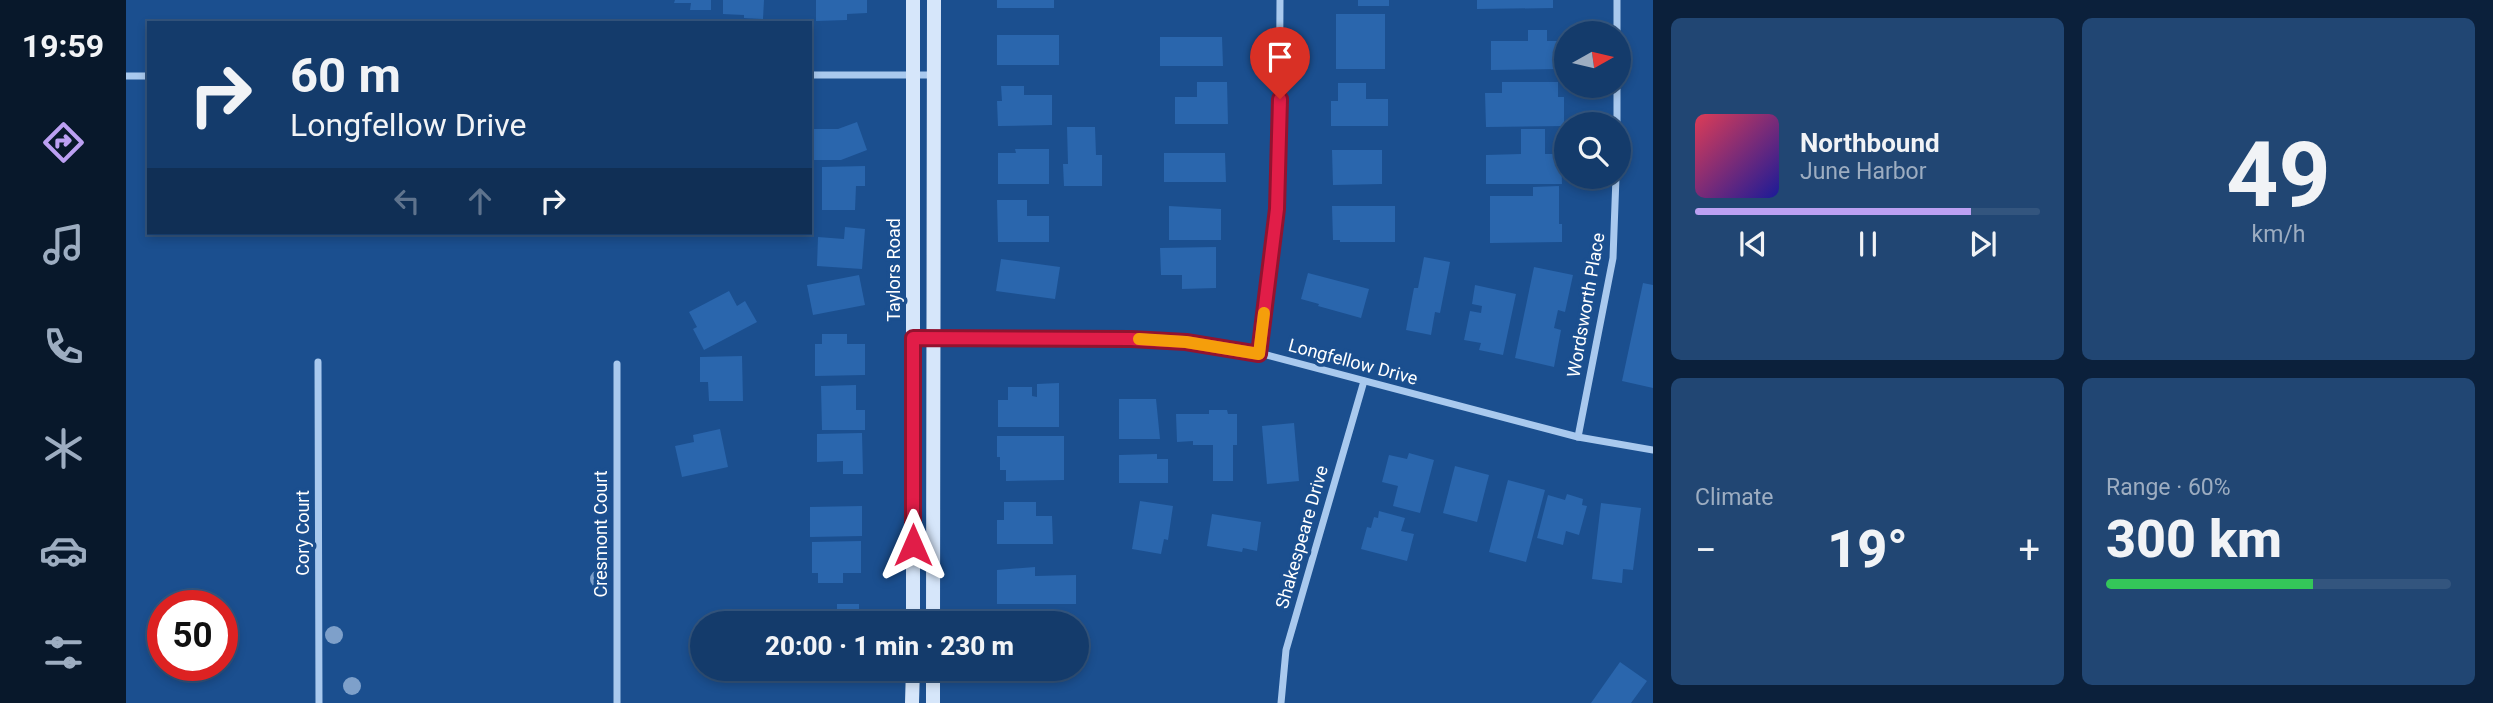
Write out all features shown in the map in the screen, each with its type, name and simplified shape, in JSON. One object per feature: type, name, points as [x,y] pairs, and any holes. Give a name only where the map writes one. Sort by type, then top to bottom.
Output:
[{"type":"main road","name":"Taylors Road","points":[[913,0],[913,611]]},
{"type":"main road","points":[[933,611],[934,0]]},
{"type":"main road","points":[[912,703],[913,681]]},
{"type":"main road","points":[[933,681],[933,703]]},
{"type":"street","points":[[1259,354],[1279,174],[1280,0]]},
{"type":"street","points":[[1617,0],[1617,21]]},
{"type":"street","points":[[812,75],[934,75]]},
{"type":"street","points":[[126,76],[147,76]]},
{"type":"street","name":"Wordsworth Place","points":[[1578,437],[1613,258],[1616,189]]},
{"type":"street","name":"Longfellow Drive","points":[[913,338],[1131,339],[1186,342],[1259,354],[1578,437],[1653,450]]},
{"type":"street","name":"Cory Court","points":[[318,362],[319,703]]},
{"type":"street","name":"Cresmont Court","points":[[617,365],[617,703]]},
{"type":"street","name":"Shakespeare Drive","points":[[1282,703],[1286,650],[1364,381]]},
{"type":"building","points":[[675,0],[711,0],[711,10],[690,10],[691,3],[674,3]]},
{"type":"building","points":[[723,0],[764,0],[763,19],[723,14]]},
{"type":"building","points":[[816,0],[867,0],[867,13],[847,14],[847,20],[816,21]]},
{"type":"building","points":[[997,0],[1054,0],[1054,8],[997,8]]},
{"type":"building","points":[[1358,0],[1389,0],[1389,6],[1358,6]]},
{"type":"building","points":[[1477,0],[1553,0],[1553,8],[1477,9]]},
{"type":"building","points":[[1336,14],[1385,14],[1385,69],[1336,69]]},
{"type":"building","points":[[1528,30],[1547,30],[1547,41],[1554,41],[1554,69],[1491,70],[1491,41],[1528,41]]},
{"type":"building","points":[[997,35],[1059,35],[1059,65],[997,65]]},
{"type":"building","points":[[1160,37],[1222,37],[1223,66],[1160,66]]},
{"type":"building","points":[[1197,82],[1227,82],[1228,124],[1175,124],[1175,97],[1197,97]]},
{"type":"building","points":[[1502,82],[1554,82],[1554,98],[1564,98],[1564,112],[1554,112],[1554,126],[1486,127],[1485,93],[1502,93]]},
{"type":"building","points":[[1338,83],[1366,83],[1366,99],[1388,99],[1388,126],[1331,126],[1331,101],[1338,101]]},
{"type":"building","points":[[1001,86],[1024,86],[1024,95],[1052,95],[1052,125],[998,126],[997,101],[1002,101]]},
{"type":"building","points":[[857,122],[867,150],[841,160],[812,160],[812,129],[838,129]]},
{"type":"building","points":[[1067,127],[1095,127],[1096,155],[1102,155],[1102,186],[1064,186],[1063,164],[1068,164]]},
{"type":"building","points":[[1521,129],[1545,129],[1545,154],[1554,154],[1554,184],[1486,184],[1486,155],[1521,154]]},
{"type":"building","points":[[1015,149],[1049,149],[1049,184],[998,184],[998,153],[1016,153]]},
{"type":"building","points":[[1332,150],[1382,150],[1382,184],[1333,185]]},
{"type":"building","points":[[1164,153],[1225,153],[1226,182],[1164,182]]},
{"type":"building","points":[[865,166],[865,186],[856,186],[855,210],[822,210],[822,167]]},
{"type":"building","points":[[1554,186],[1554,189],[1559,189],[1562,242],[1490,243],[1490,196],[1533,196],[1533,187]]},
{"type":"building","points":[[997,200],[1027,200],[1027,216],[1049,216],[1049,242],[998,242]]},
{"type":"building","points":[[1169,206],[1221,209],[1221,240],[1169,240]]},
{"type":"building","points":[[1332,206],[1395,206],[1395,242],[1333,240]]},
{"type":"building","points":[[845,227],[865,229],[862,269],[817,266],[818,237],[844,239]]},
{"type":"building","points":[[1216,247],[1216,288],[1182,289],[1182,275],[1161,275],[1160,248]]},
{"type":"building","points":[[1424,257],[1450,262],[1440,313],[1435,312],[1431,335],[1406,330],[1414,288],[1418,288]]},
{"type":"building","points":[[1001,259],[1060,267],[1055,299],[996,291]]},
{"type":"building","points":[[1534,267],[1573,275],[1565,312],[1558,310],[1554,328],[1561,330],[1554,367],[1515,358]]},
{"type":"building","points":[[1308,273],[1369,289],[1361,318],[1301,299]]},
{"type":"building","points":[[859,275],[865,305],[813,315],[807,285]]},
{"type":"building","points":[[1643,283],[1653,285],[1653,388],[1622,381]]},
{"type":"building","points":[[1475,285],[1516,294],[1503,355],[1479,350],[1481,343],[1464,340],[1470,311],[1481,313],[1482,306],[1472,304]]},
{"type":"building","points":[[729,291],[737,306],[745,301],[757,322],[704,350],[693,329],[697,327],[689,312]]},
{"type":"building","points":[[822,334],[847,334],[847,344],[865,344],[865,375],[815,376],[815,344],[822,344]]},
{"type":"building","points":[[742,356],[743,401],[709,401],[708,382],[700,382],[700,357]]},
{"type":"building","points":[[1059,383],[1059,427],[998,427],[998,400],[1008,400],[1008,387],[1032,387],[1032,396],[1037,397],[1037,384]]},
{"type":"building","points":[[856,385],[856,410],[865,410],[865,430],[822,430],[821,386]]},
{"type":"building","points":[[1119,399],[1156,399],[1160,439],[1119,439]]},
{"type":"building","points":[[1209,410],[1227,410],[1228,414],[1237,414],[1237,445],[1233,445],[1233,481],[1213,481],[1213,445],[1193,445],[1193,441],[1177,442],[1176,414],[1209,414]]},
{"type":"building","points":[[1294,423],[1299,481],[1267,484],[1262,426]]},
{"type":"building","points":[[720,429],[728,467],[682,477],[675,446],[694,442],[693,435]]},
{"type":"building","points":[[862,433],[863,474],[843,474],[843,461],[817,462],[817,434]]},
{"type":"building","points":[[997,436],[1064,436],[1064,480],[1006,481],[1006,470],[1000,470],[1000,457],[997,457]]},
{"type":"building","points":[[1409,453],[1434,460],[1420,513],[1393,506],[1398,486],[1382,482],[1389,455],[1407,459]]},
{"type":"building","points":[[1157,454],[1157,459],[1168,459],[1168,483],[1119,483],[1119,455]]},
{"type":"building","points":[[1455,466],[1489,475],[1477,522],[1443,513]]},
{"type":"building","points":[[1508,480],[1545,490],[1526,562],[1489,552]]},
{"type":"building","points":[[1567,494],[1583,499],[1582,505],[1587,506],[1579,535],[1566,531],[1563,545],[1537,538],[1548,495],[1565,500]]},
{"type":"building","points":[[1140,501],[1173,506],[1168,540],[1164,539],[1161,554],[1132,549]]},
{"type":"building","points":[[1004,502],[1036,502],[1036,516],[1052,516],[1053,544],[997,544],[997,520],[1004,520]]},
{"type":"building","points":[[1601,503],[1641,508],[1633,570],[1623,569],[1622,583],[1592,579]]},
{"type":"building","points":[[862,506],[862,536],[810,537],[810,507]]},
{"type":"building","points":[[1379,511],[1405,518],[1401,531],[1414,534],[1407,561],[1361,549],[1367,527],[1371,528]]},
{"type":"building","points":[[1212,514],[1261,522],[1257,551],[1243,548],[1242,552],[1207,546]]},
{"type":"building","points":[[861,541],[861,573],[843,573],[843,583],[818,583],[818,573],[812,573],[812,542]]},
{"type":"building","points":[[1035,567],[1035,576],[1076,575],[1076,604],[997,604],[997,570]]},
{"type":"building","points":[[837,604],[859,604],[859,611],[837,611]]},
{"type":"building","points":[[1620,662],[1647,681],[1631,703],[1591,703]]},
{"type":"slow traffic","points":[[1139,339],[1186,342],[1259,354],[1264,313]]},
{"type":"route","points":[[913,545],[913,338],[1131,339],[1186,342],[1259,354],[1277,209],[1280,99]]}]
